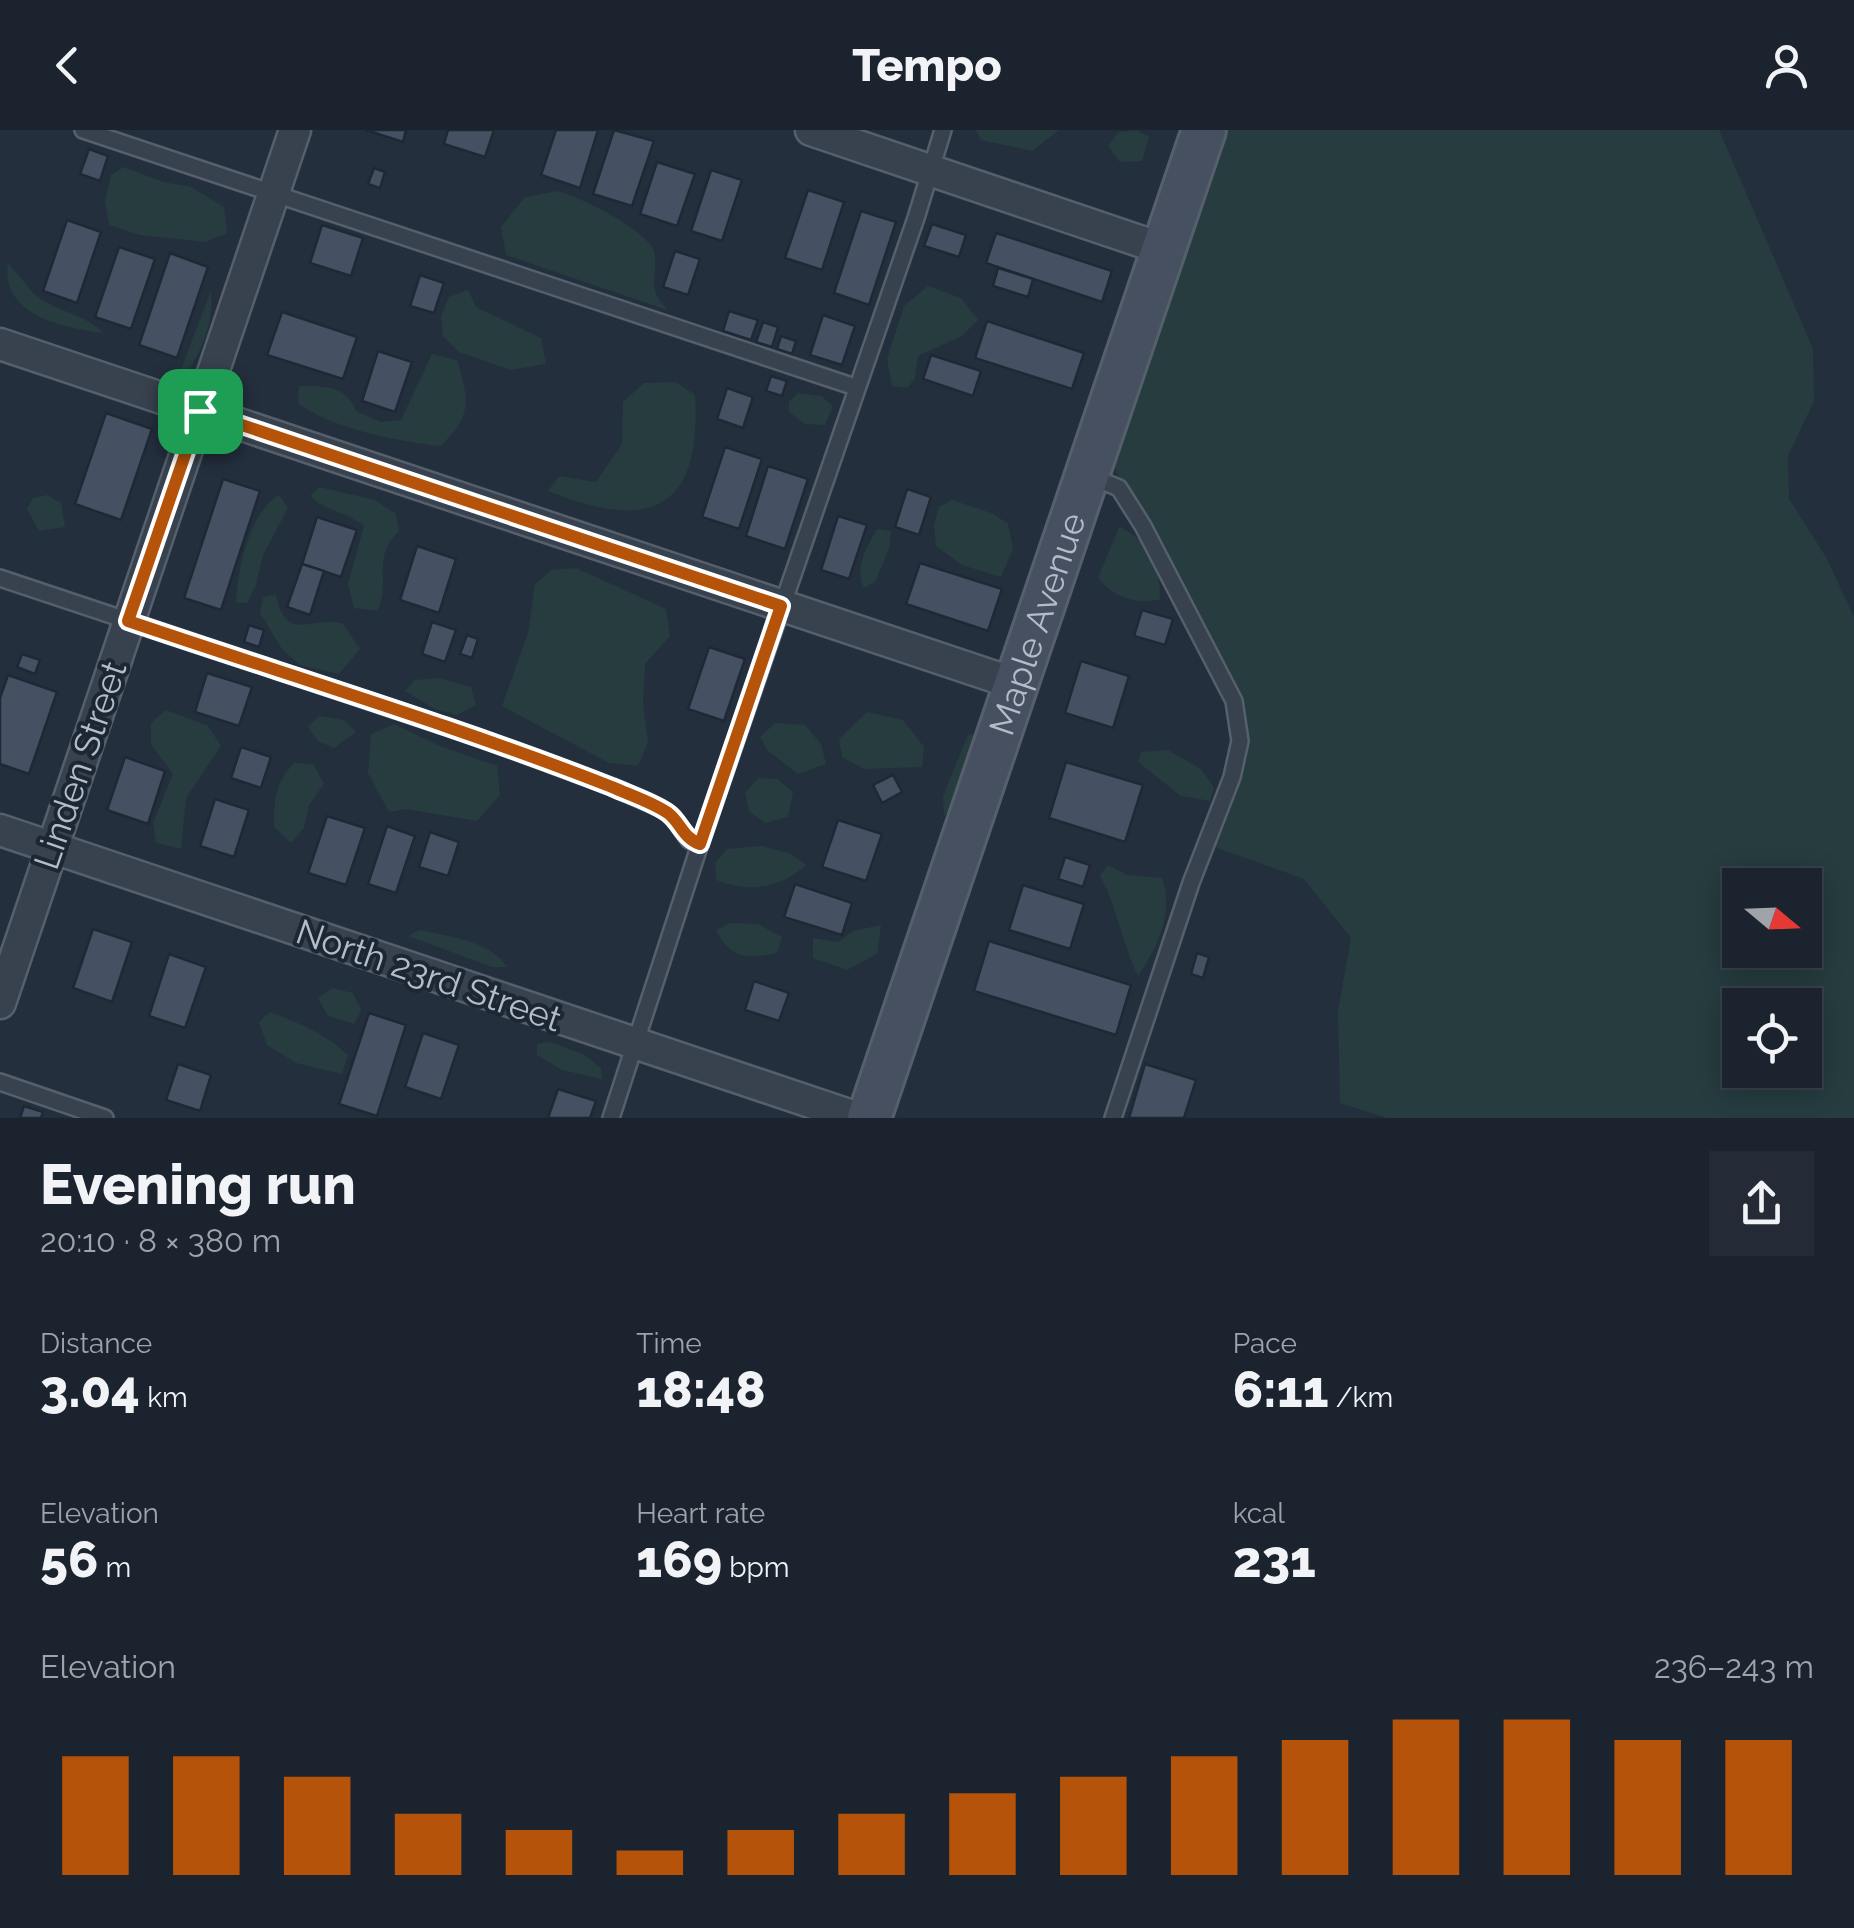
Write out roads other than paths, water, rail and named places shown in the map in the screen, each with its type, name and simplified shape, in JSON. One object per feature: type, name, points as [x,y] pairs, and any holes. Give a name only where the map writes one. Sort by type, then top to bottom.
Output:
[{"type":"main road","name":"Maple Avenue","points":[[869,1118],[1204,130]]},
{"type":"street","name":"Linden Street","points":[[0,1003],[295,130]]},
{"type":"street","points":[[811,130],[1163,249]]},
{"type":"street","points":[[0,344],[1016,684]]},
{"type":"street","name":"North 23rd Street","points":[[0,830],[858,1118]]},
{"type":"lane","points":[[83,130],[532,282],[856,386]]},
{"type":"lane","points":[[612,1118],[700,844],[943,130]]},
{"type":"lane","points":[[1086,475],[1119,488],[1143,526],[1234,700],[1240,741],[1232,777],[1191,883],[1114,1118]]},
{"type":"lane","points":[[0,578],[483,739],[615,788],[660,808],[673,817],[689,840],[700,844]]},
{"type":"lane","points":[[0,1082],[105,1118]]}]
